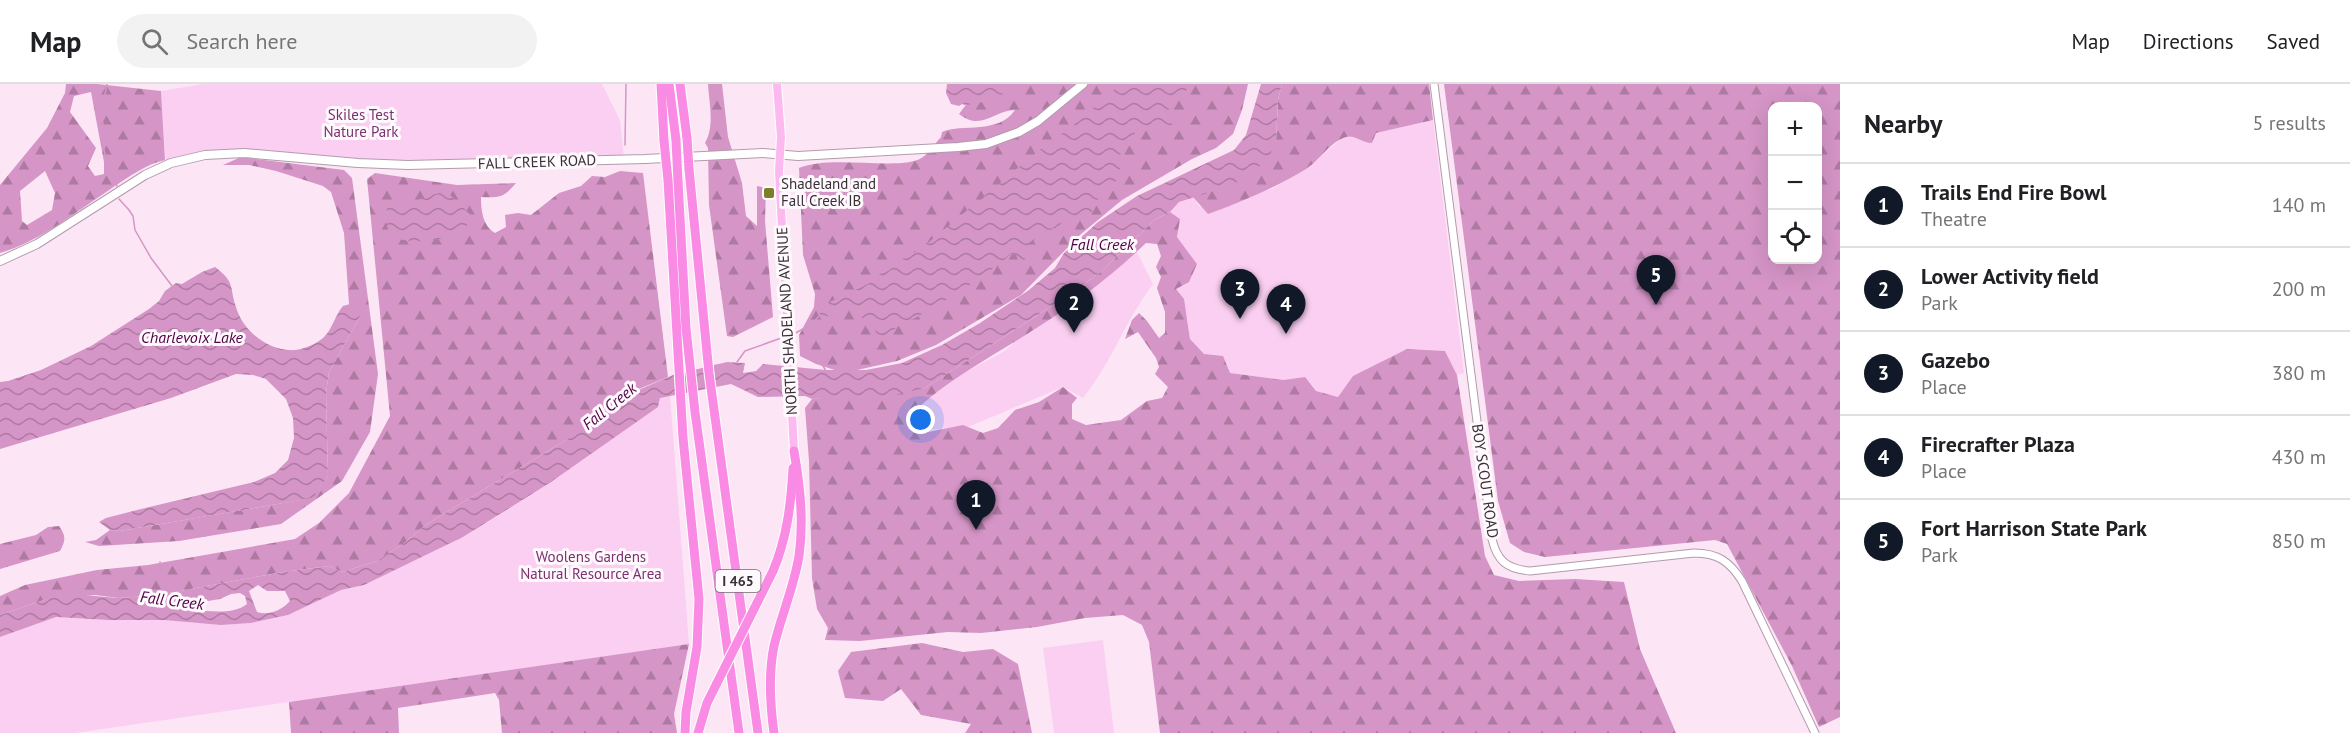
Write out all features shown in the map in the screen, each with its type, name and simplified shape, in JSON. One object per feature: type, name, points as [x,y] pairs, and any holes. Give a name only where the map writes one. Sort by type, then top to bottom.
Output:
[{"type":"highway","points":[[660,84],[674,292],[681,329],[682,438],[699,599],[697,647],[686,712],[685,733]]},
{"type":"highway","name":"I 465","points":[[669,84],[676,140],[681,329],[695,412],[739,733]]},
{"type":"highway","name":"I 465","points":[[680,84],[716,429],[731,521],[758,733]]},
{"type":"highway","points":[[698,733],[708,703],[773,571],[784,541],[789,519],[794,451]]},
{"type":"highway","points":[[774,733],[770,688],[777,634],[797,564],[802,521],[794,451]]},
{"type":"main road","name":"NORTH SHADELAND AVENUE","points":[[777,84],[794,451]]},
{"type":"main road","name":"FALL CREEK ROAD","points":[[0,261],[37,244],[145,175],[171,163],[205,155],[244,153],[392,165],[645,159],[763,153],[798,156],[964,146],[990,143],[1013,135],[1034,124],[1083,84]]},
{"type":"street","name":"BOY SCOUT ROAD","points":[[1434,84],[1492,539],[1500,561],[1516,569],[1538,571],[1694,554],[1709,554],[1725,560],[1733,567],[1742,581],[1815,733]]},
{"type":"green space","points":[[66,84],[97,84],[161,91],[165,160],[138,171],[58,225],[30,241],[0,253],[0,185],[47,128],[65,93]],"holes":[[[91,92],[104,162],[104,174],[95,176],[88,166],[96,148],[70,112],[74,96]],[[45,171],[55,193],[52,210],[27,225],[22,221],[20,191]]]},
{"type":"green space","name":"Skiles Test Nature Park","points":[[203,84],[602,84],[620,120],[624,159],[358,163],[213,154],[166,165],[161,91]]},
{"type":"green space","points":[[708,84],[722,84],[728,137],[742,183],[746,216],[757,226],[757,186],[766,188],[765,221],[773,317],[733,337],[727,336],[709,205],[708,148],[705,143],[711,122]]},
{"type":"green space","points":[[998,84],[1248,84],[1233,134],[1216,148],[1192,159],[1122,200],[1081,234],[1021,295],[936,345],[897,361],[844,373],[800,356],[799,335],[814,307],[815,294],[803,255],[799,168],[829,162],[900,163],[923,157],[941,137],[942,132],[950,129],[990,126],[1008,118],[1015,110],[981,121],[967,119],[959,114],[968,102]]},
{"type":"green space","points":[[1282,84],[1429,84],[1433,120],[1376,133],[1372,143],[1352,137],[1341,139],[1311,165],[1294,176],[1258,194],[1208,214],[1193,197],[1212,190],[1276,141],[1278,100]]},
{"type":"green space","points":[[1444,84],[1840,84],[1840,717],[1819,727],[1792,666],[1727,544],[1715,540],[1545,557],[1524,552],[1510,543],[1498,501]]},
{"type":"green space","points":[[1433,120],[1464,373],[1457,375],[1445,351],[1353,376],[1338,397],[1316,391],[1305,377],[1283,380],[1230,373],[1204,355],[1190,339],[1187,316],[1176,289],[1197,264],[1177,237],[1180,219],[1170,212],[1179,202],[1193,197],[1200,207],[1272,189],[1309,167],[1343,137],[1352,135],[1372,143],[1375,133]]},
{"type":"green space","points":[[241,157],[344,170],[352,178],[378,374],[370,432],[342,481],[281,524],[179,541],[99,546],[85,542],[96,540],[110,530],[120,531],[312,498],[328,476],[326,393],[329,372],[361,315],[349,304],[344,233],[331,192],[323,186],[249,165],[223,165]]},
{"type":"green space","points":[[620,171],[643,173],[668,377],[634,391],[566,440],[427,524],[403,544],[377,561],[342,572],[329,566],[158,595],[119,598],[95,595],[44,600],[0,615],[0,596],[25,585],[97,570],[148,565],[295,539],[319,523],[349,493],[390,416],[367,179],[375,173],[457,185],[516,183],[508,192],[500,196],[481,197],[484,218],[495,233],[506,227],[505,215],[518,213],[531,215],[559,193],[581,186],[592,176],[605,177]]},
{"type":"green space","points":[[1170,212],[1180,219],[1177,237],[1197,264],[1189,282],[1176,289],[1184,299],[1190,339],[1204,354],[1223,356],[1230,373],[1283,380],[1305,377],[1316,391],[1338,397],[1353,376],[1407,349],[1445,351],[1457,375],[1485,556],[1494,575],[1519,581],[1575,579],[1624,582],[1640,649],[1676,733],[1160,733],[1149,642],[1142,625],[1123,615],[1085,618],[1037,627],[981,633],[948,632],[860,641],[825,640],[828,628],[817,609],[812,578],[809,461],[805,408],[812,399],[925,388],[1102,271],[1154,220]],"holes":[[[1146,243],[1157,244],[1161,256],[1156,267],[1161,277],[1157,288],[1165,312],[1165,333],[1159,338],[1139,313],[1132,320],[1125,339],[1138,332],[1156,358],[1159,367],[1155,374],[1168,387],[1162,398],[1147,401],[1121,420],[1086,425],[1072,419],[1072,404],[1077,398],[1063,387],[1039,402],[1015,410],[998,428],[983,433],[963,425],[928,432],[914,420],[914,412],[943,388],[1066,308],[1108,277]]]},
{"type":"green space","points":[[1133,244],[1153,284],[1083,398],[1063,387],[968,427],[903,431],[897,409],[1003,352]]},
{"type":"green space","name":"Woolens Gardens Natural Resource Area","points":[[670,395],[689,644],[75,733],[0,733],[0,637],[55,617],[164,620],[221,625],[251,623],[288,615],[341,590],[364,585],[463,537],[551,482],[658,407],[660,398]]},
{"type":"green space","points":[[59,526],[64,538],[60,551],[0,569],[0,544],[36,535],[48,527]]},
{"type":"green space","points":[[1103,640],[1114,733],[1054,733],[1043,648]]},
{"type":"green space","points":[[922,643],[963,652],[993,649],[1018,664],[1032,733],[965,733],[971,724],[921,715],[901,689],[883,701],[845,698],[838,671],[851,652]]},
{"type":"green space","points":[[689,644],[674,714],[677,733],[502,733],[499,700],[495,693],[398,708],[399,733],[291,733],[289,702]]},
{"type":"water","points":[[947,84],[1007,84],[995,99],[959,106],[951,104],[946,93]]},
{"type":"water","points":[[1120,84],[1192,84],[1169,108],[1167,115],[1173,122],[1169,129],[1151,128],[1133,134],[1126,140],[1120,155],[1123,164],[1116,181],[1092,205],[1092,213],[1079,216],[1072,221],[1066,219],[1056,228],[1042,233],[1023,250],[1025,259],[1022,265],[1016,255],[1011,254],[966,288],[883,336],[876,337],[875,323],[864,320],[853,307],[838,316],[820,315],[819,310],[823,305],[870,283],[877,275],[890,270],[897,262],[919,250],[1037,152],[1102,102]]},
{"type":"water","name":"Fall Creek","points":[[1261,84],[1282,84],[1278,100],[1276,141],[1270,155],[1258,168],[1233,185],[1179,202],[1170,212],[1154,220],[1102,271],[925,388],[877,399],[812,399],[805,396],[758,397],[731,384],[660,398],[658,407],[551,482],[463,537],[364,585],[341,590],[288,615],[251,623],[221,625],[164,620],[56,617],[0,637],[0,615],[70,594],[119,598],[158,595],[329,566],[342,572],[377,561],[403,544],[427,524],[566,440],[613,401],[673,375],[727,362],[745,363],[743,373],[756,371],[763,364],[826,370],[866,370],[902,363],[942,345],[980,323],[1029,290],[1055,268],[1064,253],[1098,222],[1137,196],[1234,150],[1246,135]],"holes":[[[258,585],[267,591],[285,591],[290,601],[275,611],[257,612],[249,591]],[[240,593],[245,596],[247,604],[235,610],[222,612],[193,610],[190,607],[190,604]]]},
{"type":"water","points":[[439,193],[450,195],[471,215],[472,219],[466,226],[447,237],[436,240],[413,241],[393,237],[386,221],[389,205],[409,203]]},
{"type":"water","name":"Charlevoix Lake","points":[[215,267],[229,281],[236,307],[245,325],[259,339],[276,348],[295,350],[318,342],[332,326],[343,306],[350,304],[360,312],[361,315],[329,372],[326,393],[328,476],[313,498],[120,531],[110,530],[99,522],[106,518],[254,482],[275,473],[288,460],[294,438],[293,418],[286,399],[266,379],[253,375],[236,374],[171,398],[0,449],[0,382],[41,370],[91,346],[149,309],[159,301],[165,291],[176,283],[182,284]]},
{"type":"waterway","points":[[107,84],[101,116],[105,131],[103,146],[109,170],[117,186]]},
{"type":"waterway","points":[[625,145],[626,84]]},
{"type":"waterway","points":[[119,199],[133,216],[135,230],[151,258],[172,286]]},
{"type":"waterway","points":[[792,335],[812,324],[820,315]]},
{"type":"waterway","points":[[826,371],[819,359],[820,355],[835,348],[868,321]]},
{"type":"waterway","points":[[737,362],[745,351],[784,337]]},
{"type":"waterway","points":[[160,562],[161,594]]},
{"type":"place","name":"Shadeland and Fall Creek IB","points":[[769,193]]},
{"type":"place","name":"Fort Harrison State Park","points":[[1656,305]]},
{"type":"place","name":"Gazebo","points":[[1240,319]]},
{"type":"place","name":"Lower Activity field","points":[[1074,333]]},
{"type":"place","name":"Firecrafter Plaza","points":[[1286,334]]},
{"type":"place","name":"Trails End Fire Bowl","points":[[976,530]]}]
